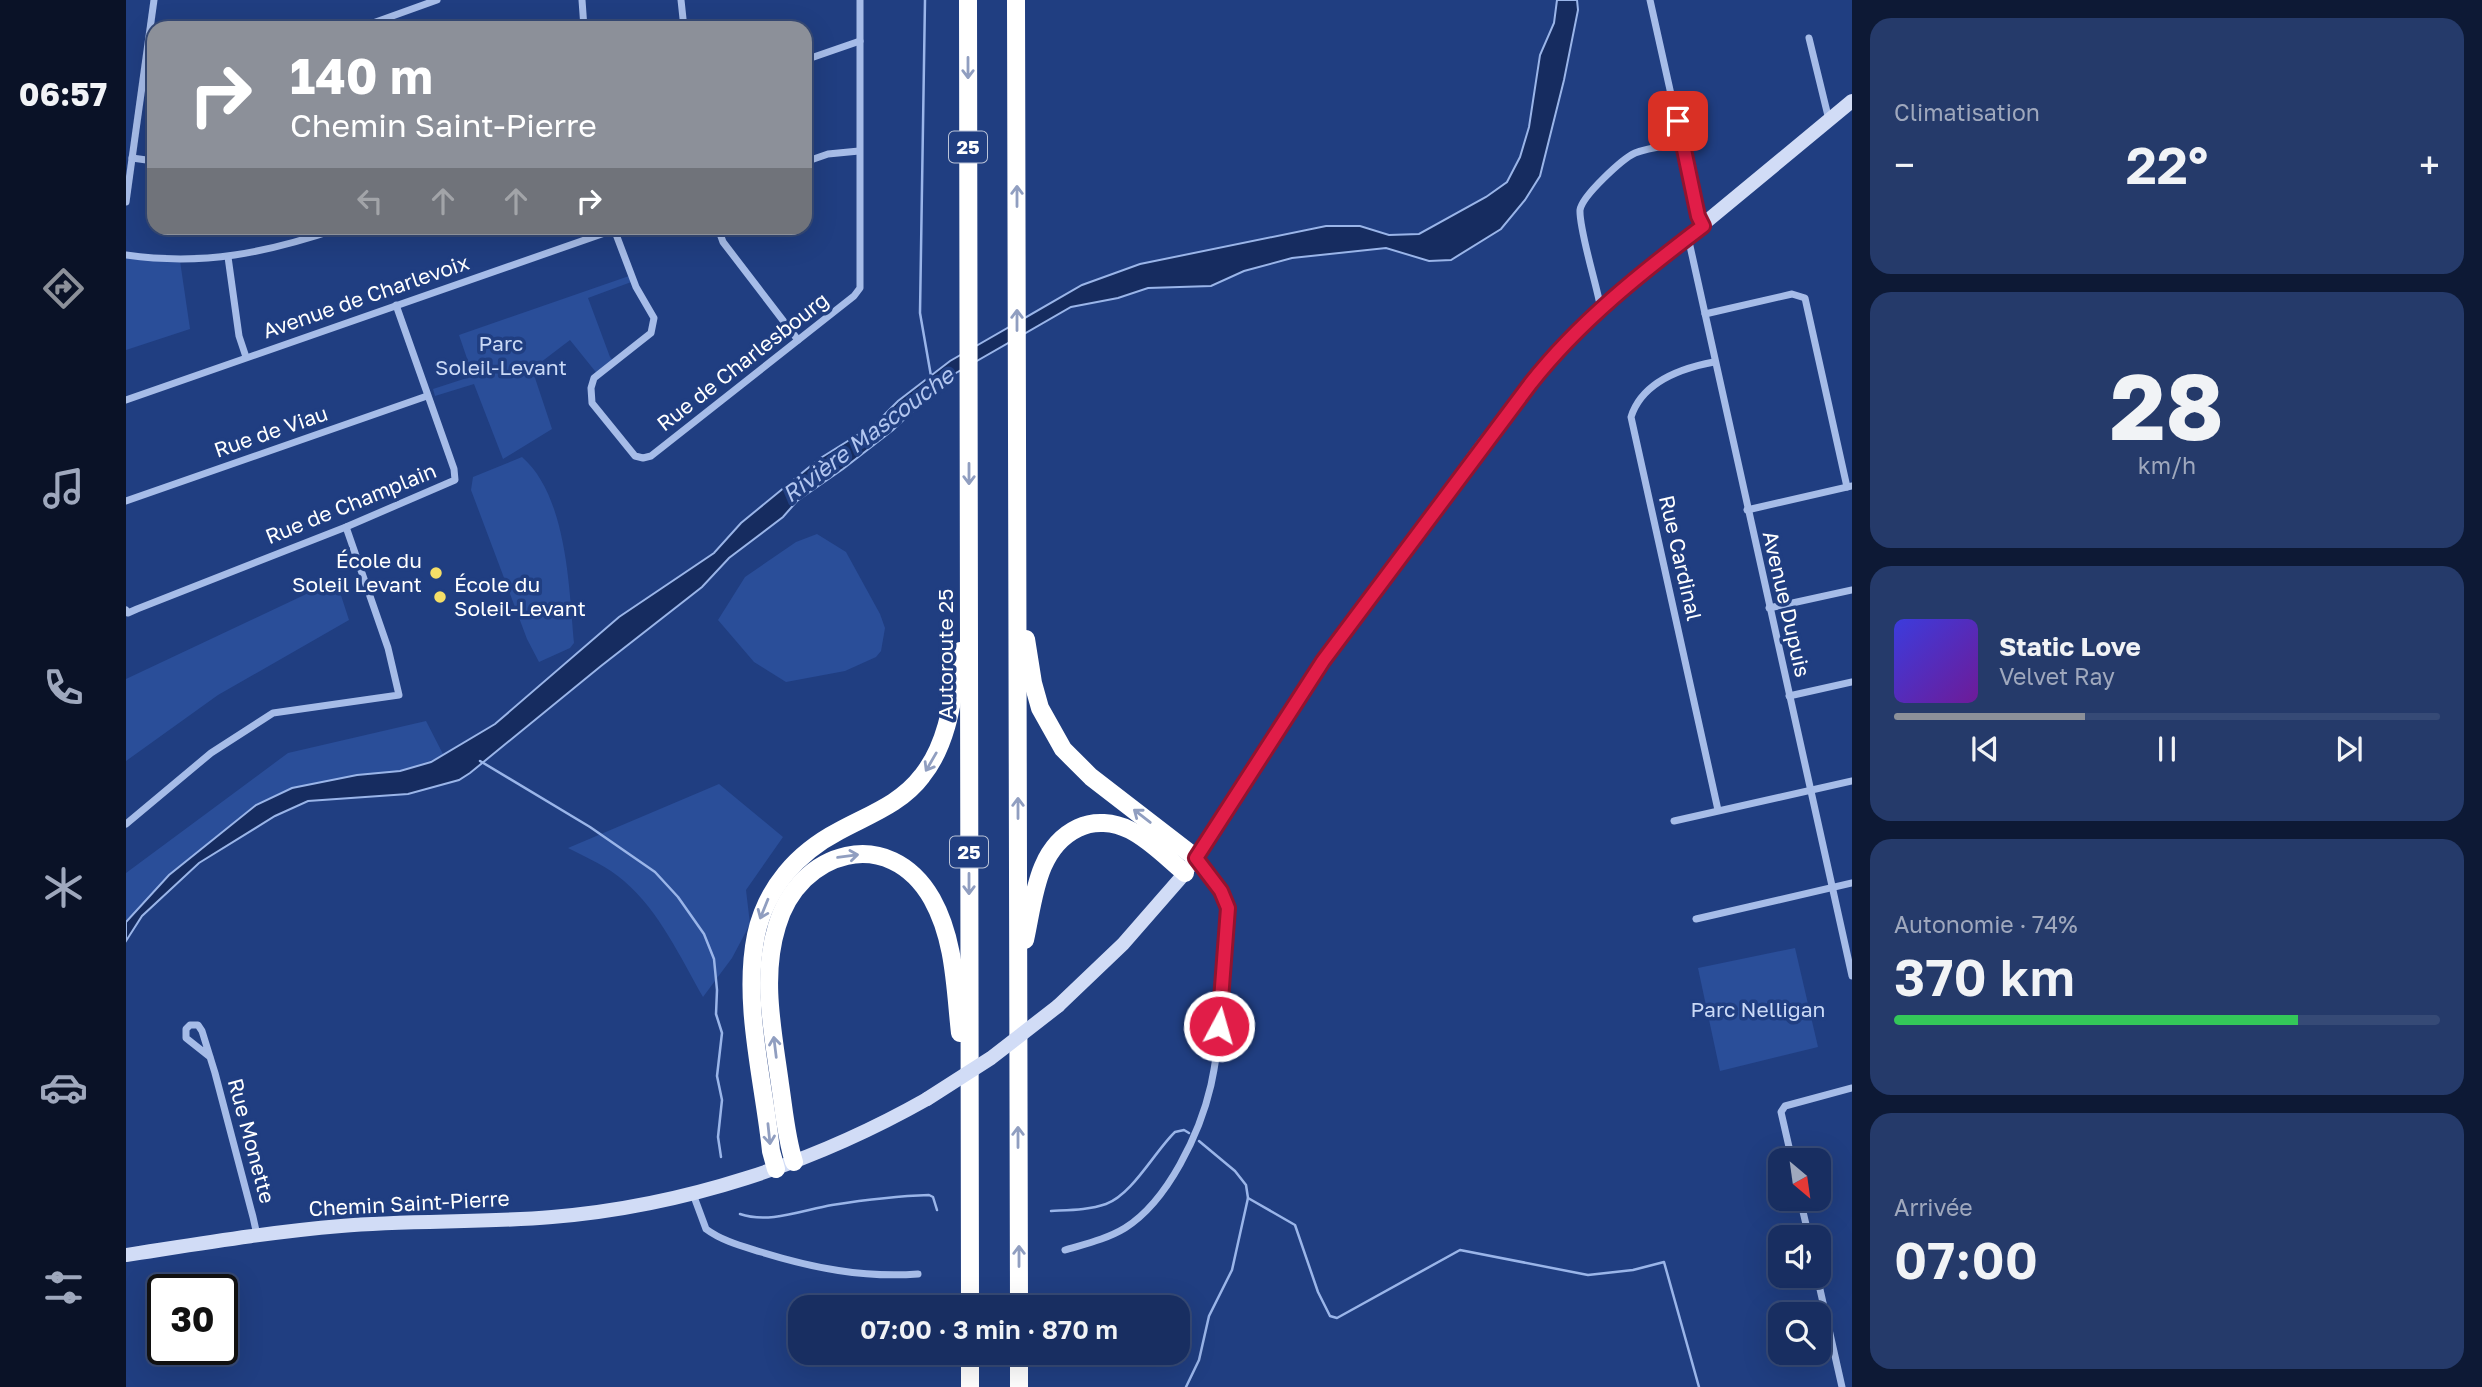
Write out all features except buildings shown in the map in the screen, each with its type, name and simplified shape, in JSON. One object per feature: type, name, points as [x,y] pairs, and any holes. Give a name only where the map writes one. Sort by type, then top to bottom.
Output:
[{"type":"highway","name":"Autoroute 25","points":[[968,0],[970,1295]]},
{"type":"highway","name":"25","points":[[1016,0],[1018,1295]]},
{"type":"highway","points":[[1017,570],[1033,683],[1040,708],[1052,732],[1069,757],[1191,865]]},
{"type":"highway","points":[[776,1169],[771,1151],[752,991],[754,945],[763,910],[779,881],[799,858],[830,836],[894,802],[917,782],[929,767],[951,711],[969,596]]},
{"type":"highway","points":[[1018,974],[1043,865],[1054,846],[1068,833],[1091,823],[1118,826],[1191,865]]},
{"type":"highway","points":[[794,1162],[788,1140],[771,1010],[771,950],[780,916],[796,888],[818,867],[837,858],[869,855],[889,859],[912,874],[932,900],[945,930],[952,959],[970,1109]]},
{"type":"highway","points":[[970,1365],[970,1387]]},
{"type":"highway","points":[[1018,1365],[1019,1387]]},
{"type":"street","points":[[153,21],[154,0]]},
{"type":"street","points":[[378,21],[437,0]]},
{"type":"street","points":[[582,0],[584,21]]},
{"type":"street","points":[[681,0],[683,21]]},
{"type":"street","name":"Rue de Charlesbourg","points":[[618,235],[636,287],[654,318],[651,333],[594,378],[591,396],[592,403],[635,456],[643,458],[651,456],[854,296],[860,288],[860,0]]},
{"type":"street","points":[[1650,0],[1698,216],[1703,226]]},
{"type":"street","points":[[1809,38],[1829,120]]},
{"type":"street","points":[[812,58],[860,41]]},
{"type":"street","points":[[126,202],[147,78]]},
{"type":"street","name":"Chemin Saint-Pierre","points":[[126,1255],[257,1235],[370,1224],[554,1217],[693,1194],[776,1169],[850,1139],[927,1099],[991,1058],[1058,1006],[1123,944],[1191,865],[1247,782],[1301,693],[1361,608],[1538,374],[1569,339],[1603,307],[1852,101]]},
{"type":"street","points":[[1603,307],[1599,300],[1581,219],[1583,202],[1587,195],[1637,152],[1683,143]]},
{"type":"street","points":[[812,160],[828,154],[859,151]]},
{"type":"street","points":[[132,158],[147,160]]},
{"type":"street","points":[[126,255],[181,259],[228,257],[317,235]]},
{"type":"street","name":"Avenue de Charlevoix","points":[[126,400],[596,235]]},
{"type":"street","points":[[720,235],[723,242],[798,340]]},
{"type":"street","name":"Avenue Dupuis","points":[[1686,239],[1690,246],[1852,976]]},
{"type":"street","points":[[228,257],[239,336],[246,358]]},
{"type":"street","points":[[1704,314],[1792,294],[1805,298],[1849,487],[1747,510]]},
{"type":"street","name":"Rue de Champlain","points":[[127,612],[346,527],[455,480],[454,469],[396,305]]},
{"type":"street","name":"Rue Cardinal","points":[[1714,362],[1684,368],[1670,374],[1635,404],[1631,417],[1718,810]]},
{"type":"street","name":"Rue de Viau","points":[[126,502],[428,396]]},
{"type":"street","points":[[126,824],[211,753],[273,713],[399,695],[388,648],[346,527]]},
{"type":"street","points":[[1769,608],[1852,590]]},
{"type":"street","points":[[1789,696],[1852,682]]},
{"type":"street","points":[[1674,821],[1852,781]]},
{"type":"street","points":[[1191,865],[1206,874]]},
{"type":"street","points":[[1065,1250],[1118,1232],[1147,1210],[1173,1175],[1201,1116],[1214,1063],[1228,914],[1224,896],[1206,874],[1191,865]]},
{"type":"street","points":[[1696,919],[1852,883]]},
{"type":"street","name":"Rue Monette","points":[[210,1057],[186,1038],[186,1029],[190,1025],[195,1024],[201,1028],[210,1057],[257,1235]]},
{"type":"street","points":[[1789,1148],[1781,1112],[1785,1106],[1852,1088]]},
{"type":"street","points":[[693,1194],[705,1229],[735,1244],[838,1272],[918,1274]]},
{"type":"street","points":[[1821,1288],[1842,1387]]},
{"type":"green space","points":[[126,257],[180,261],[190,329],[126,350]]},
{"type":"green space","name":"Parc Soleil-Levant","points":[[632,275],[634,281],[588,298],[610,357],[615,363],[599,376],[570,340],[532,369],[552,429],[503,459],[474,384],[435,396],[433,389],[473,376],[459,335]]},
{"type":"green space","points":[[522,457],[537,474],[557,518],[567,570],[574,643],[570,648],[539,662],[527,639],[471,490],[473,477]]},
{"type":"green space","points":[[817,534],[846,552],[880,614],[885,628],[881,651],[876,657],[845,671],[786,682],[754,662],[718,620],[745,577],[796,542]]},
{"type":"green space","points":[[336,580],[349,620],[218,695],[126,761],[126,679]]},
{"type":"green space","points":[[426,721],[444,756],[400,771],[357,775],[292,788],[256,805],[169,875],[126,922],[126,873],[288,753]]},
{"type":"green space","points":[[719,784],[783,837],[746,890],[750,924],[732,958],[703,997],[659,921],[637,893],[611,871],[568,848]]},
{"type":"green space","name":"Parc Nelligan","points":[[1795,948],[1818,1047],[1720,1071],[1698,968]]},
{"type":"water","name":"Rivière Mascouche","points":[[1557,0],[1577,0],[1578,10],[1564,80],[1540,176],[1525,200],[1501,229],[1451,260],[1429,261],[1386,248],[1292,258],[1244,271],[1211,286],[1148,288],[1118,298],[1071,307],[949,377],[893,430],[797,501],[783,517],[729,558],[702,587],[470,773],[459,780],[408,794],[308,801],[275,816],[199,863],[142,916],[126,941],[126,922],[169,875],[256,805],[292,788],[357,775],[400,771],[431,762],[495,724],[619,617],[714,553],[741,523],[819,459],[875,424],[898,401],[950,361],[1082,285],[1140,264],[1326,226],[1360,226],[1389,235],[1419,234],[1486,197],[1507,182],[1520,157],[1529,127],[1540,55],[1554,23]]},
{"type":"waterway","points":[[925,0],[920,313],[931,376]]},
{"type":"waterway","points":[[480,761],[590,827],[655,872],[678,897],[704,934],[714,959],[716,1014],[722,1033],[717,1076],[722,1100],[718,1137],[721,1157]]},
{"type":"waterway","points":[[1051,1211],[1093,1207],[1116,1199],[1134,1182],[1175,1132],[1184,1130],[1189,1133]]},
{"type":"waterway","points":[[1186,1387],[1199,1360],[1209,1316],[1232,1270],[1248,1198],[1246,1185],[1235,1171],[1199,1141]]},
{"type":"waterway","points":[[740,1214],[774,1217],[844,1203],[929,1195],[933,1197],[937,1210]]},
{"type":"waterway","points":[[1248,1198],[1295,1225],[1318,1292],[1330,1316],[1337,1318],[1460,1250],[1588,1275],[1633,1270],[1664,1262],[1699,1387]]},
{"type":"place","name":"École du Soleil Levant","points":[[436,573]]},
{"type":"place","name":"École du Soleil-Levant","points":[[440,597]]},
{"type":"route","points":[[1219,1026],[1228,908],[1221,891],[1196,858],[1323,661],[1381,580],[1550,359],[1614,298],[1703,226],[1698,216],[1678,121]]}]
